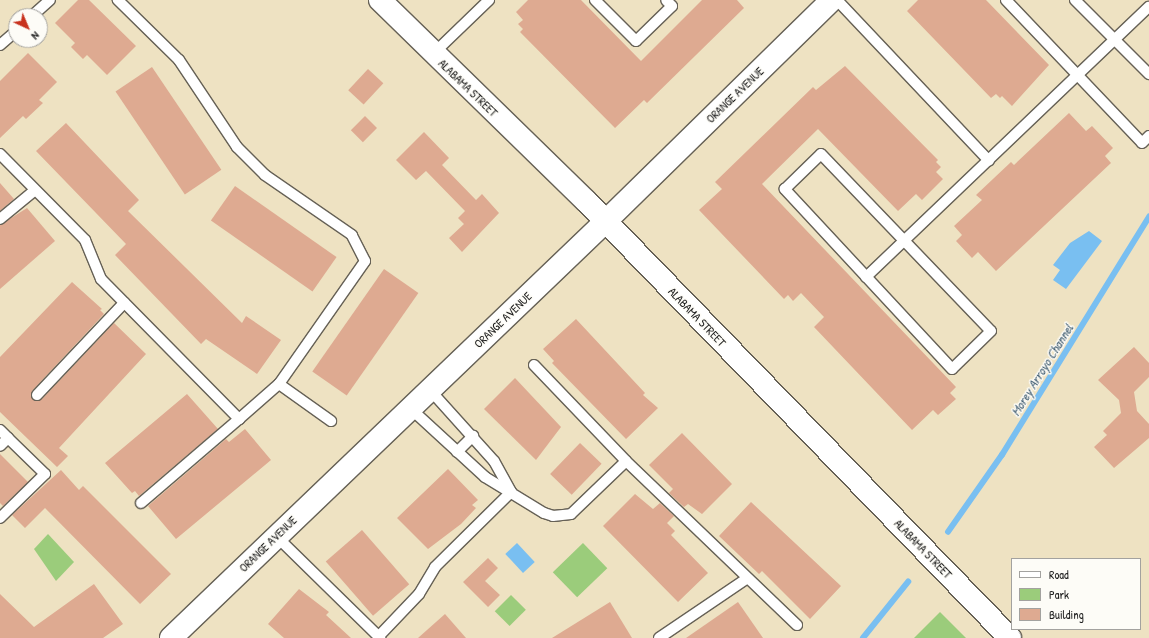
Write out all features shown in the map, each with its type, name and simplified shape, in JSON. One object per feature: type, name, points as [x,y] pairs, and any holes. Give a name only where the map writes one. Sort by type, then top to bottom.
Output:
[{"type":"street","name":"ALABAMA STREET","points":[[380,0],[433,54],[605,222],[1010,638]]},
{"type":"street","name":"ORANGE AVENUE","points":[[171,638],[605,222],[832,0]]},
{"type":"lane","points":[[41,8],[50,0]]},
{"type":"lane","points":[[118,0],[179,60],[237,147],[265,175],[352,235],[365,261],[279,384],[141,503]]},
{"type":"lane","points":[[433,54],[489,0]]},
{"type":"lane","points":[[595,0],[636,42],[672,6],[666,0]]},
{"type":"lane","points":[[837,0],[989,161]]},
{"type":"lane","points":[[1006,0],[1142,143],[1149,136]]},
{"type":"lane","points":[[1075,0],[1149,74]]},
{"type":"lane","points":[[866,277],[1149,7]]},
{"type":"lane","points":[[0,45],[8,38]]},
{"type":"lane","points":[[0,154],[85,240],[100,279],[239,419]]},
{"type":"lane","points":[[821,154],[991,331],[952,369],[866,277],[785,189],[821,154]]},
{"type":"lane","points":[[0,219],[35,190]]},
{"type":"lane","points":[[37,395],[124,303]]},
{"type":"lane","points":[[534,364],[626,461],[746,578],[797,625]]},
{"type":"lane","points":[[279,384],[331,421]]},
{"type":"lane","points":[[430,390],[494,460],[511,492]]},
{"type":"lane","points":[[410,408],[485,477],[544,513],[553,516],[571,514],[626,461]]},
{"type":"lane","points":[[0,430],[45,474],[0,518]]},
{"type":"lane","points":[[457,452],[472,436]]},
{"type":"lane","points":[[0,446],[8,438]]},
{"type":"lane","points":[[276,536],[379,637],[418,594],[435,567],[511,492]]},
{"type":"lane","points":[[660,638],[746,578]]},
{"type":"green space","points":[[48,534],[74,562],[56,581],[34,549]]},
{"type":"green space","points":[[583,543],[607,568],[577,597],[553,572]]},
{"type":"green space","points":[[511,595],[526,610],[510,626],[495,611]]},
{"type":"green space","points":[[940,612],[966,638],[914,638]]},
{"type":"water","points":[[1089,231],[1102,241],[1066,289],[1053,280],[1060,270],[1053,265],[1070,243]]},
{"type":"water","points":[[517,543],[535,562],[523,573],[505,554]]},
{"type":"building","points":[[78,0],[89,0],[136,46],[107,75],[87,55],[83,59],[71,47],[75,43],[55,23]]},
{"type":"building","points":[[528,0],[581,0],[641,61],[702,0],[737,0],[744,8],[647,103],[644,100],[615,128],[520,32],[523,29],[518,24],[523,20],[516,12]]},
{"type":"building","points":[[918,0],[986,0],[1049,65],[1012,106],[1002,96],[1000,98],[996,94],[991,98],[907,11]]},
{"type":"building","points":[[28,53],[57,82],[39,100],[43,103],[26,119],[23,116],[0,138],[0,81]]},
{"type":"building","points":[[845,66],[938,160],[936,162],[941,167],[936,172],[943,179],[922,200],[916,194],[898,211],[818,129],[762,184],[956,387],[950,393],[956,399],[938,415],[933,410],[912,430],[814,327],[824,317],[801,293],[793,301],[788,295],[784,299],[699,210],[722,189],[715,182],[813,87],[816,90]]},
{"type":"building","points":[[152,67],[221,170],[185,194],[116,92]]},
{"type":"building","points":[[368,69],[383,83],[364,105],[348,90]]},
{"type":"building","points":[[1069,113],[1086,131],[1092,126],[1113,148],[1105,156],[1111,163],[996,271],[978,252],[972,258],[956,241],[962,235],[954,226],[982,200],[976,195],[1011,162],[1014,165]]},
{"type":"building","points":[[365,116],[377,128],[363,142],[351,130]]},
{"type":"building","points":[[66,123],[139,200],[128,211],[242,323],[246,316],[281,340],[257,374],[206,339],[201,344],[115,255],[126,244],[36,151]]},
{"type":"building","points":[[424,132],[449,158],[442,165],[476,200],[482,194],[499,213],[462,252],[449,238],[464,224],[458,218],[465,211],[426,171],[416,180],[396,160]]},
{"type":"building","points":[[0,183],[14,199],[0,211]]},
{"type":"building","points":[[235,186],[337,257],[312,292],[211,220]]},
{"type":"building","points":[[27,208],[55,241],[0,289],[0,225]]},
{"type":"building","points":[[384,269],[418,293],[347,395],[312,371]]},
{"type":"building","points":[[72,282],[102,309],[100,310],[104,314],[32,391],[32,399],[42,399],[114,323],[146,354],[59,448],[68,456],[57,467],[0,412],[0,357]]},
{"type":"building","points":[[576,319],[645,393],[643,395],[658,408],[626,439],[552,363],[554,361],[543,349]]},
{"type":"building","points":[[1134,347],[1149,363],[1149,377],[1134,392],[1137,411],[1149,424],[1149,438],[1114,468],[1094,447],[1107,435],[1103,431],[1121,413],[1119,400],[1098,380]]},
{"type":"building","points":[[515,378],[561,427],[536,460],[484,409]]},
{"type":"building","points":[[187,394],[218,429],[139,496],[135,491],[132,493],[105,463]]},
{"type":"building","points":[[245,429],[271,460],[176,539],[148,506],[226,439],[229,442]]},
{"type":"building","points":[[682,433],[732,484],[702,514],[688,504],[684,507],[669,493],[673,489],[649,465]]},
{"type":"building","points":[[580,443],[602,464],[572,495],[550,474]]},
{"type":"building","points":[[0,454],[28,482],[3,506],[0,503]]},
{"type":"building","points":[[448,469],[478,500],[472,505],[476,508],[461,524],[428,549],[397,518]]},
{"type":"building","points":[[61,470],[79,490],[83,486],[171,574],[140,604],[45,508],[25,528],[12,515]]},
{"type":"building","points":[[635,494],[653,509],[660,503],[674,516],[667,523],[675,531],[671,535],[708,573],[678,602],[603,526]]},
{"type":"building","points":[[751,502],[841,586],[810,619],[762,571],[759,574],[719,536]]},
{"type":"building","points":[[362,530],[409,584],[373,616],[326,561]]},
{"type":"building","points":[[488,558],[498,568],[485,581],[500,595],[488,607],[463,582]]},
{"type":"building","points":[[94,584],[123,624],[103,638],[0,638],[0,594],[34,627]]},
{"type":"building","points":[[299,589],[329,612],[326,615],[351,638],[284,638],[268,624]]},
{"type":"building","points":[[610,602],[632,638],[552,638]]},
{"type":"building","points":[[738,602],[763,638],[686,638]]},
{"type":"building","points":[[445,614],[466,638],[418,638]]},
{"type":"waterway","name":"Morey Arroyo Channel","points":[[948,532],[1002,455],[1149,217]]},
{"type":"waterway","name":"Morey Arroyo Channel","points":[[863,638],[908,582]]}]
